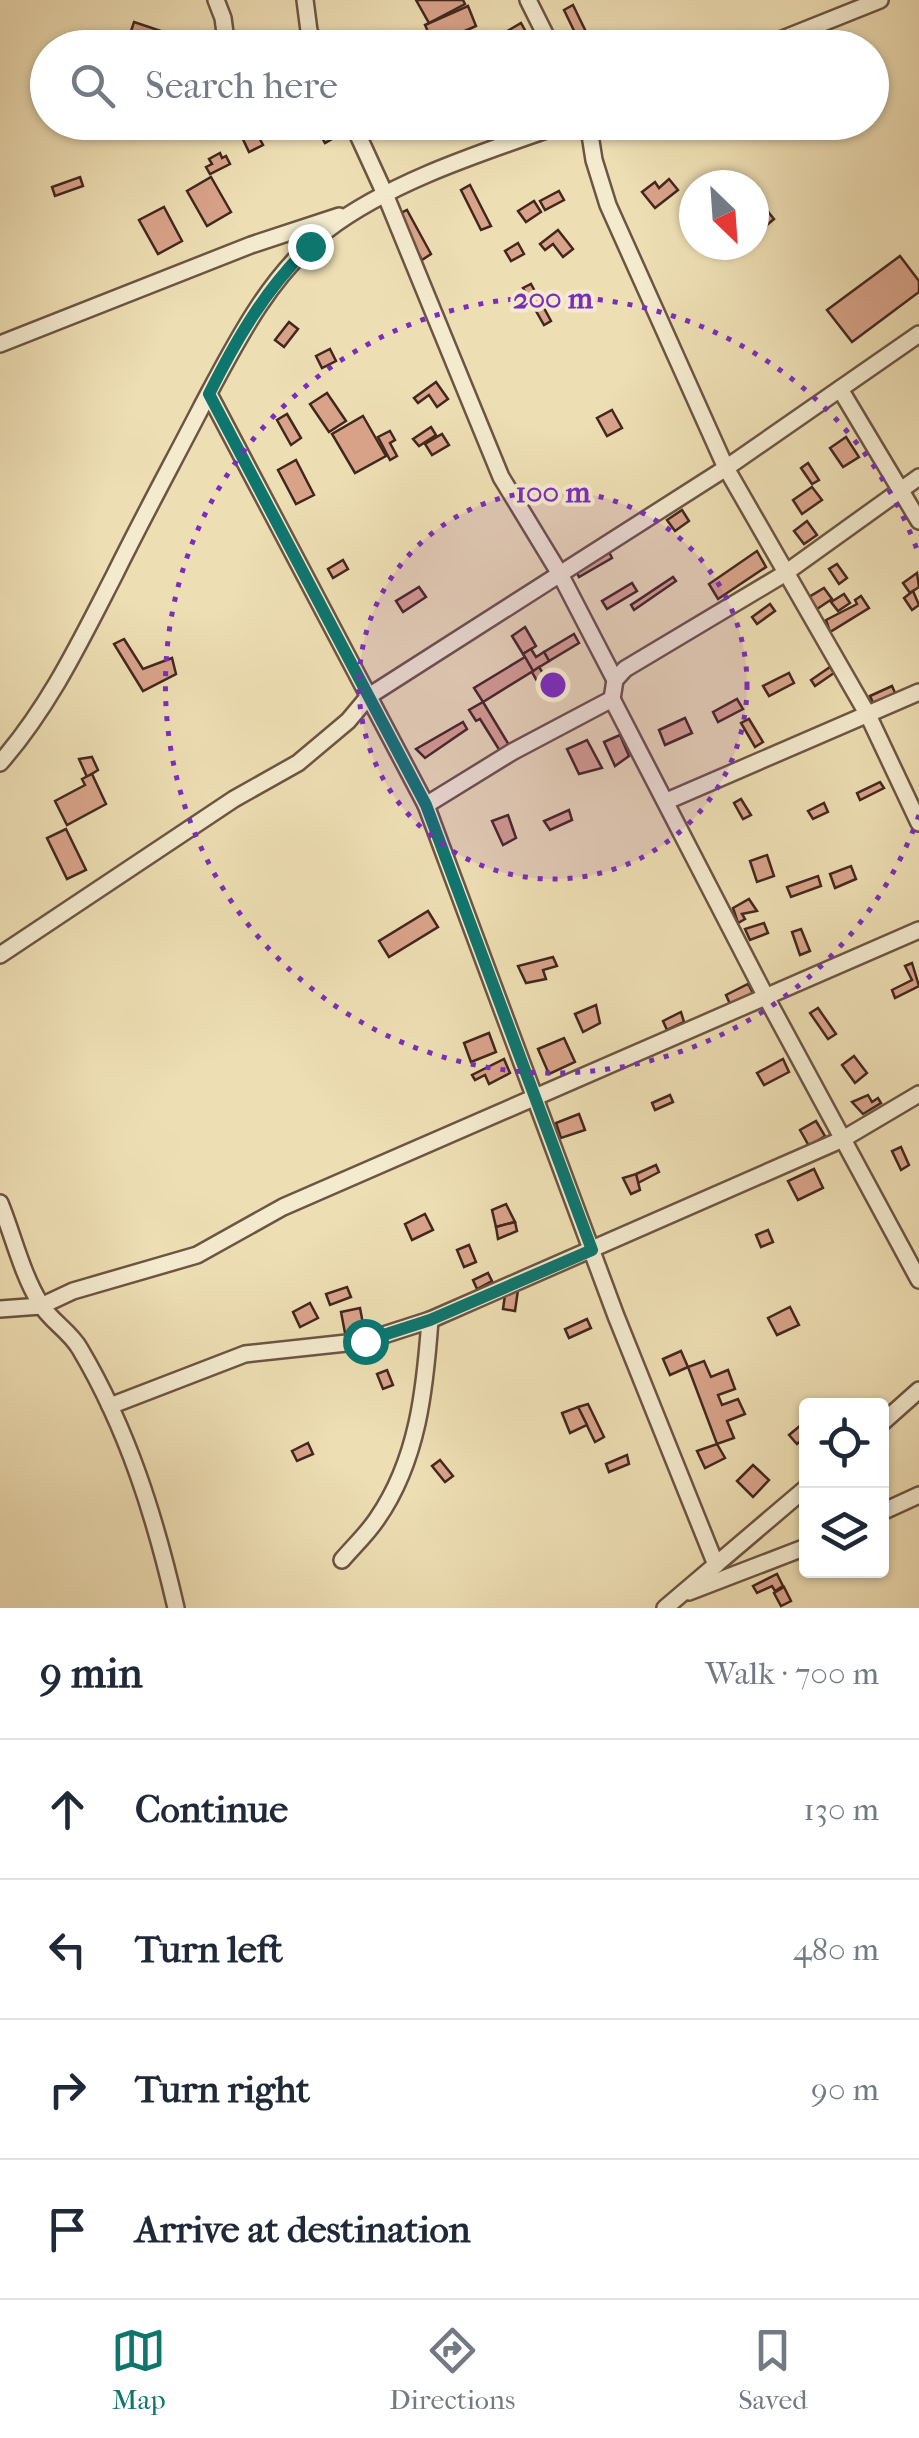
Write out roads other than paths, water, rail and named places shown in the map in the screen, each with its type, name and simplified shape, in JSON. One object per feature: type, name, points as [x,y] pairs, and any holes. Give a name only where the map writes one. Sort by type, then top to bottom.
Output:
[{"type":"street","points":[[216,0],[225,30]]},
{"type":"street","points":[[305,0],[309,30]]},
{"type":"street","points":[[528,0],[543,30]]},
{"type":"street","points":[[805,30],[880,0]]},
{"type":"street","points":[[360,140],[501,477],[560,574],[615,680]]},
{"type":"street","points":[[0,763],[33,721],[76,652],[209,394],[252,316],[287,268],[328,229],[385,194],[523,140]]},
{"type":"street","points":[[591,140],[608,205],[726,468],[868,715],[919,823]]},
{"type":"street","points":[[0,344],[251,245],[357,211]]},
{"type":"street","points":[[0,955],[234,799],[298,763],[348,721],[369,696],[726,468],[919,334]]},
{"type":"street","points":[[840,389],[919,520]]},
{"type":"street","points":[[209,394],[426,805],[592,1250],[716,1564]]},
{"type":"street","points":[[919,477],[784,574],[625,669],[615,680],[612,699],[765,995],[919,1280]]},
{"type":"street","points":[[667,801],[919,692]]},
{"type":"street","points":[[426,805],[512,752],[612,699]]},
{"type":"street","points":[[0,1309],[41,1306],[73,1290],[197,1256],[283,1206],[919,930]]},
{"type":"street","points":[[110,1406],[245,1354],[365,1341],[430,1320],[842,1139],[919,1094]]},
{"type":"street","points":[[0,1203],[41,1306],[78,1345],[141,1476],[176,1608]]},
{"type":"street","points":[[342,1560],[378,1518],[416,1434],[424,1401],[430,1320]]},
{"type":"street","points":[[889,1417],[919,1390]]},
{"type":"street","points":[[666,1608],[799,1494]]},
{"type":"street","points":[[889,1509],[919,1495]]},
{"type":"street","points":[[680,1596],[799,1550]]}]
